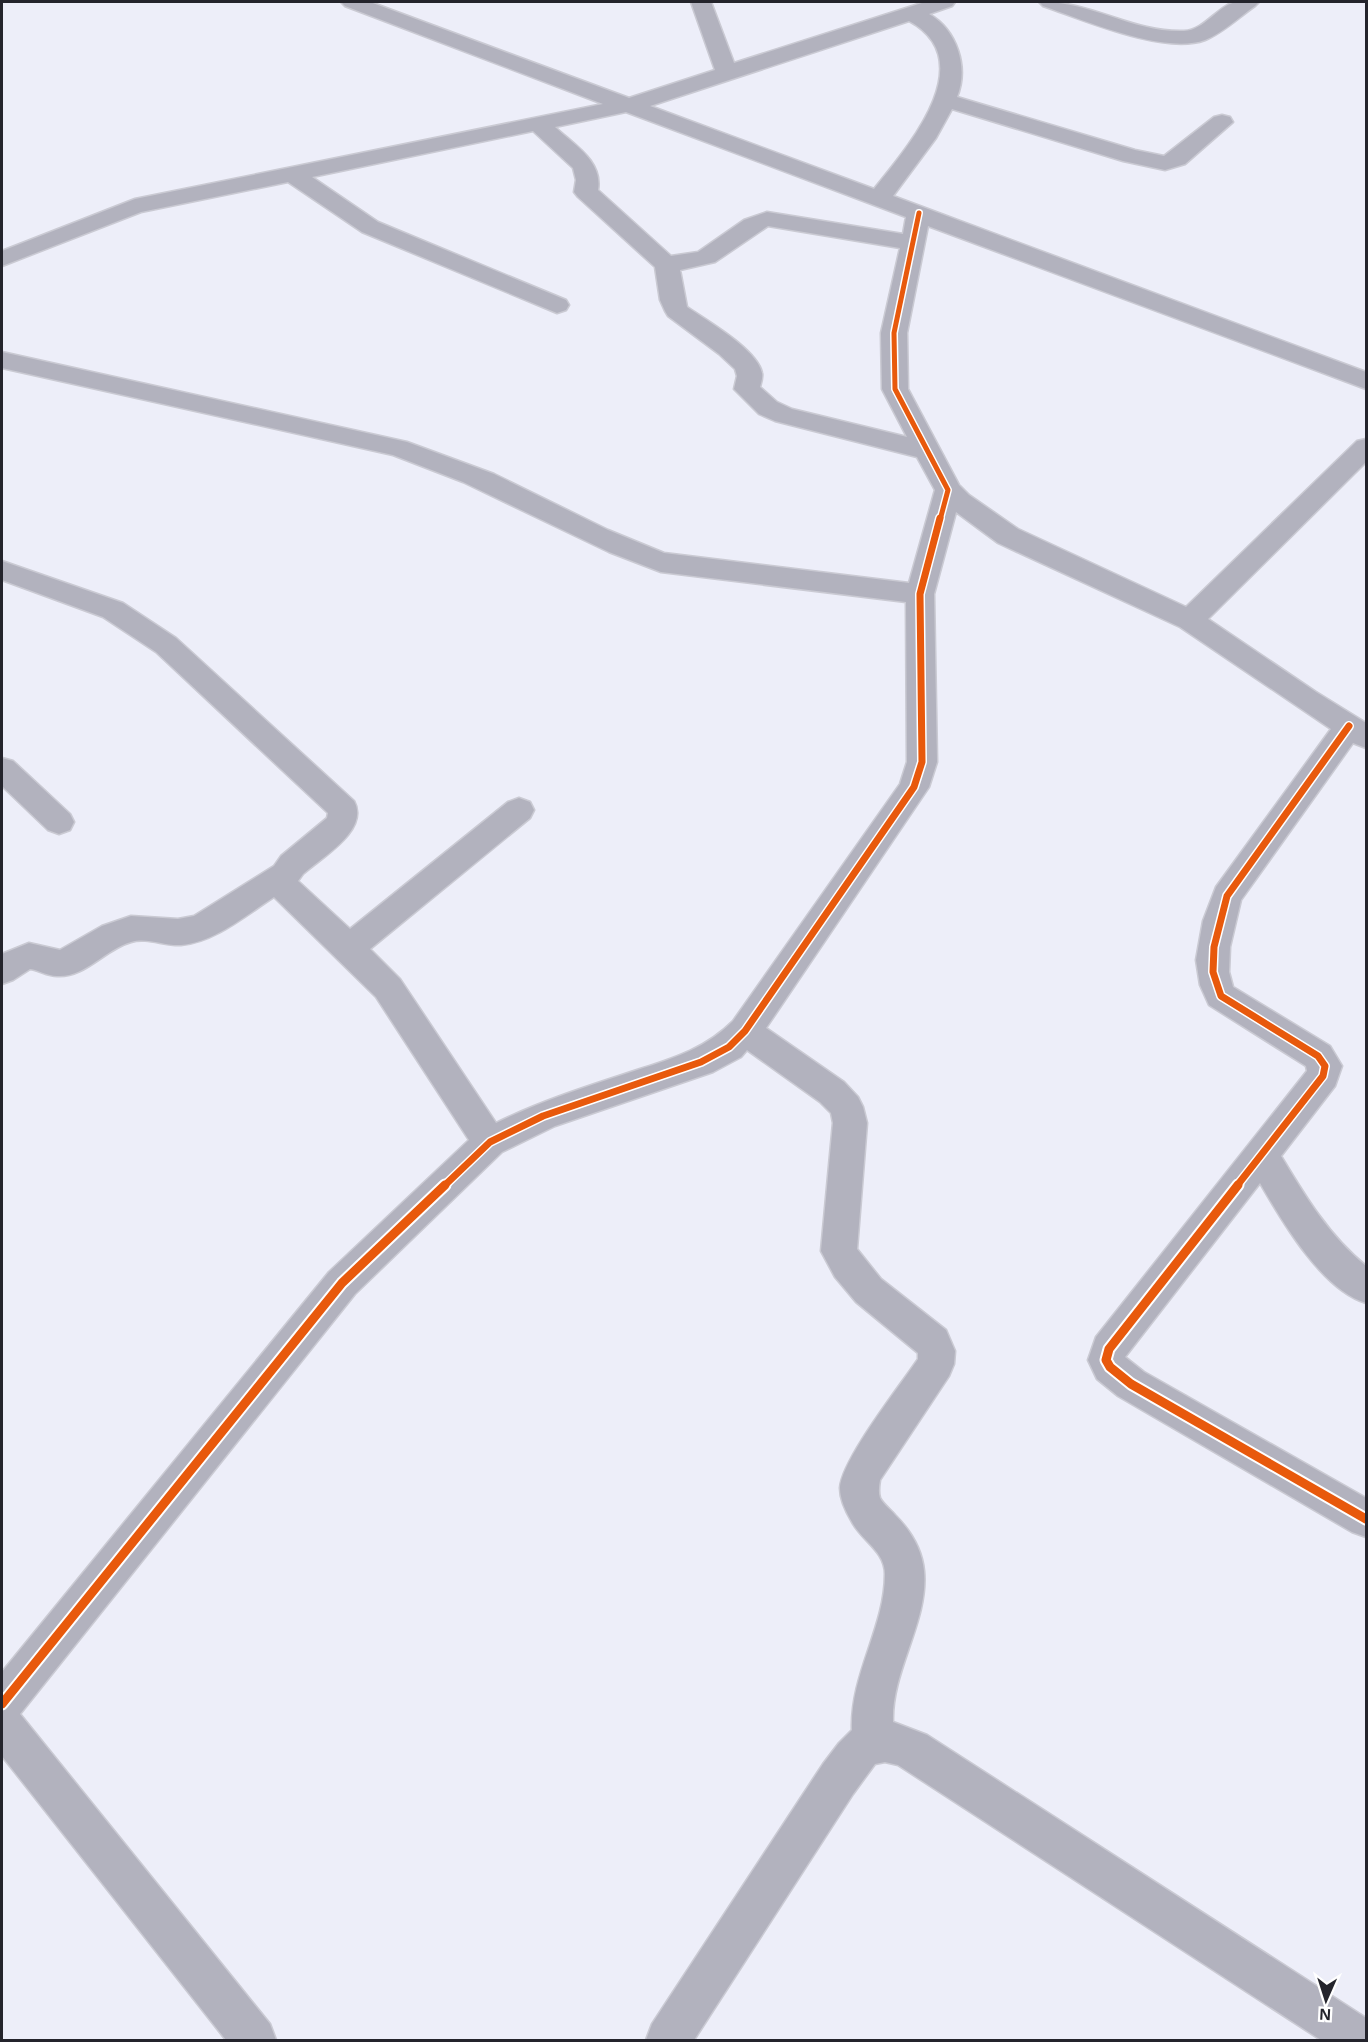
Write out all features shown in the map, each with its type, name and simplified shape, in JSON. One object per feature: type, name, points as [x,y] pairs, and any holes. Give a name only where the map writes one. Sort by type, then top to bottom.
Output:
[{"type":"street","points":[[352,2],[385,8],[629,105],[879,198],[916,228]]},
{"type":"street","points":[[701,2],[727,73]]},
{"type":"street","points":[[2,259],[135,206],[629,105],[945,2]]},
{"type":"street","points":[[1050,2],[1157,35],[1182,38],[1197,35],[1248,2]]},
{"type":"street","points":[[879,198],[928,133],[948,101],[952,68],[944,43],[931,26],[911,13]]},
{"type":"street","points":[[948,101],[1158,162],[1177,159],[1222,122]]},
{"type":"street","points":[[538,124],[584,166],[588,180],[586,192],[666,264],[670,272],[671,301],[677,311],[736,356],[748,368],[750,375],[747,389],[768,408],[784,415],[928,451]]},
{"type":"street","points":[[292,174],[370,226],[395,239],[557,305]]},
{"type":"street","points":[[666,264],[694,261],[710,255],[757,220],[916,228],[1366,381]]},
{"type":"street","points":[[916,228],[894,333],[895,389],[904,411],[948,490],[959,501],[1008,536],[1190,620],[1306,700],[1358,731],[1227,897],[1213,944],[1214,984],[1221,996],[1318,1056],[1325,1066],[1323,1076],[1108,1349],[1106,1360],[1131,1384],[1366,1519]]},
{"type":"street","points":[[2,360],[398,448],[448,465],[495,485],[635,554],[661,562],[920,594]]},
{"type":"street","points":[[1190,620],[1366,447]]},
{"type":"street","points":[[2,1704],[342,1283],[490,1142],[543,1116],[709,1059],[729,1047],[745,1031],[914,787],[922,762],[920,594],[948,490]]},
{"type":"street","points":[[2,570],[113,610],[138,624],[166,645],[343,809],[343,818],[338,826],[283,875],[198,928],[180,932],[129,929],[117,933],[65,962],[55,964],[29,956],[18,959],[2,971]]},
{"type":"street","points":[[2,769],[59,822]]},
{"type":"street","points":[[349,948],[519,810]]},
{"type":"street","points":[[283,875],[281,880],[284,887],[377,975],[490,1142]]},
{"type":"street","points":[[745,1031],[832,1092],[846,1107],[850,1123],[839,1251],[848,1269],[863,1287],[933,1342],[937,1351],[936,1364],[862,1474],[859,1485],[862,1507],[895,1542],[904,1561],[901,1602],[874,1696],[873,1741]]},
{"type":"street","points":[[1262,1154],[1312,1237],[1351,1276],[1366,1287]]},
{"type":"street","points":[[2,1724],[254,2040]]},
{"type":"street","points":[[668,2040],[838,1779],[858,1751],[873,1741],[893,1742],[912,1750],[1351,2034],[1354,2040]]},
{"type":"cycle path","points":[[2,1704],[342,1283],[490,1142],[543,1116],[701,1062],[729,1047],[745,1031],[914,787],[922,762],[920,594],[948,490],[895,389],[894,333],[919,213]]},
{"type":"cycle path","points":[[1349,726],[1227,896],[1216,934],[1213,960],[1213,972],[1221,996],[1318,1056],[1325,1066],[1323,1076],[1109,1349],[1106,1360],[1110,1367],[1131,1384],[1366,1519]]}]
